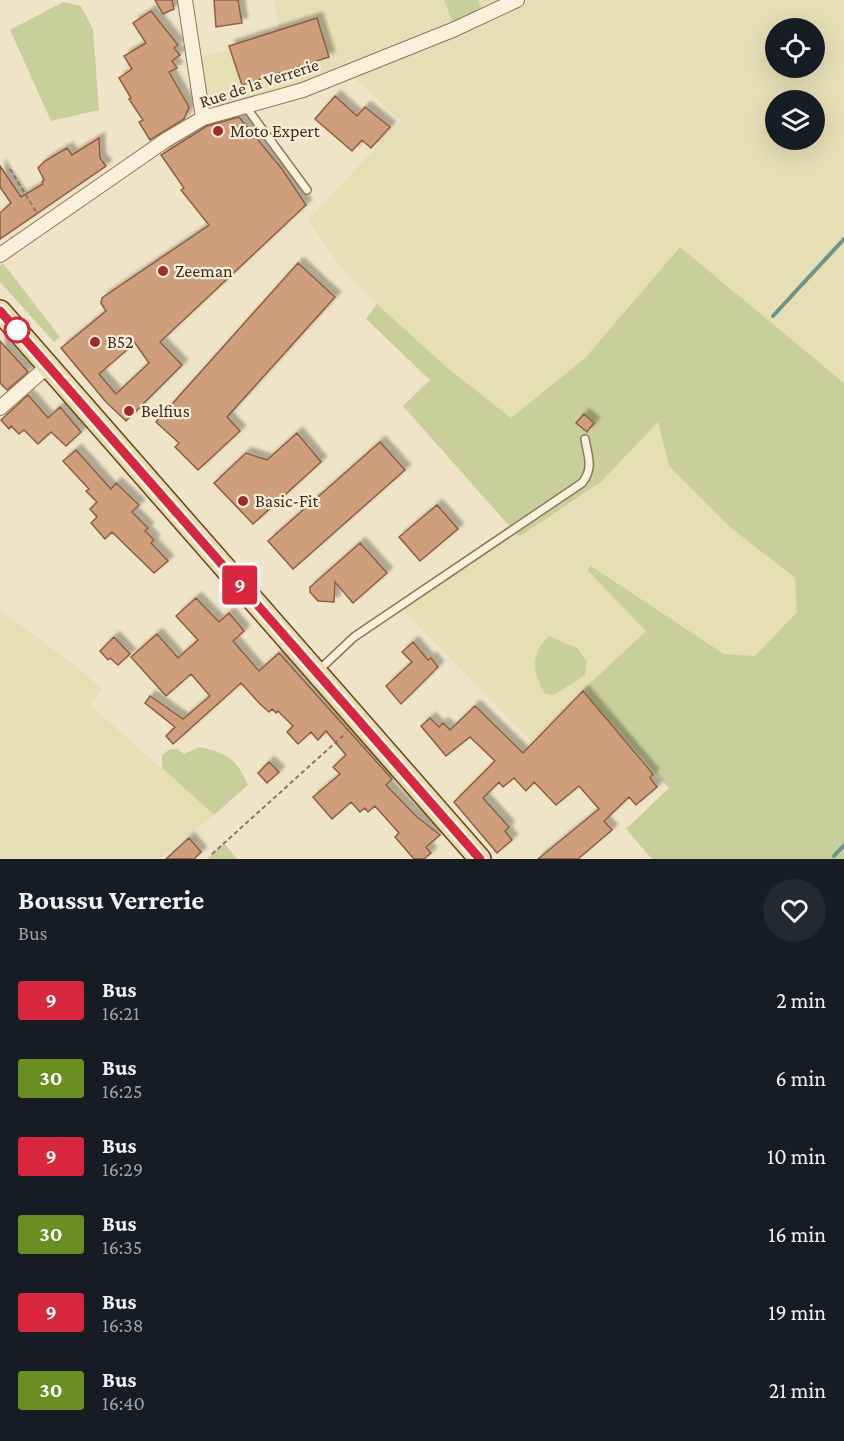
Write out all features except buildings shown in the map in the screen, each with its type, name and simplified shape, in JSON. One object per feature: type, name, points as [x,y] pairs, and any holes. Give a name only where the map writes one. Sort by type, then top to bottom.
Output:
[{"type":"main road","points":[[0,311],[480,859]]},
{"type":"street","points":[[185,0],[203,118]]},
{"type":"street","name":"Rue de la Verrerie","points":[[0,255],[166,140],[203,118],[312,86],[455,30],[517,0]]},
{"type":"street","points":[[0,408],[48,366]]},
{"type":"lane","points":[[246,107],[308,190]]},
{"type":"lane","points":[[316,672],[354,637],[582,483],[589,474],[585,439]]},
{"type":"path","points":[[10,169],[44,225]]},
{"type":"path","points":[[212,854],[359,721]]},
{"type":"shaded area","points":[[274,0],[444,0],[455,29],[483,16],[478,0],[844,0],[844,383],[680,247],[585,358],[511,418],[444,365],[377,304],[342,269],[308,220],[401,121],[348,72],[203,118],[193,58],[223,52],[279,34]]},
{"type":"shaded area","points":[[658,422],[669,466],[730,527],[795,578],[797,612],[755,656],[724,654],[591,566],[588,571],[646,631],[531,741],[399,606],[514,531],[519,536],[602,481]]},
{"type":"shaded area","points":[[0,610],[81,670],[102,690],[90,705],[214,815],[159,859],[0,859]]},
{"type":"green space","points":[[444,0],[478,0],[484,16],[455,29]]},
{"type":"green space","points":[[63,2],[81,6],[93,29],[99,110],[51,121],[10,30]]},
{"type":"green space","points":[[680,247],[844,383],[844,859],[652,859],[626,829],[669,788],[582,691],[646,631],[587,570],[591,566],[724,654],[755,656],[797,612],[795,578],[730,527],[669,466],[658,422],[602,481],[519,537],[403,406],[430,380],[366,319],[377,304],[444,365],[511,418],[585,358]]},
{"type":"green space","points":[[3,263],[60,337],[54,342],[0,282],[0,266]]},
{"type":"green space","points":[[549,636],[577,648],[587,661],[585,675],[554,695],[545,694],[535,664],[538,650]]},
{"type":"green space","points":[[199,747],[229,758],[235,763],[248,785],[214,815],[162,768],[162,755],[170,749],[177,749],[184,754]]},
{"type":"green space","points":[[224,843],[237,859],[207,859]]},
{"type":"waterway","points":[[773,316],[844,239]]},
{"type":"waterway","points":[[834,856],[844,845]]},
{"type":"bus line","name":"9","points":[[0,311],[480,859]]},
{"type":"place","name":"Moto Expert","points":[[218,131]]},
{"type":"place","name":"Zeeman","points":[[163,271]]},
{"type":"place","name":"B52","points":[[95,342]]},
{"type":"place","name":"Belfius","points":[[129,411]]},
{"type":"place","name":"Basic-Fit","points":[[243,501]]}]
